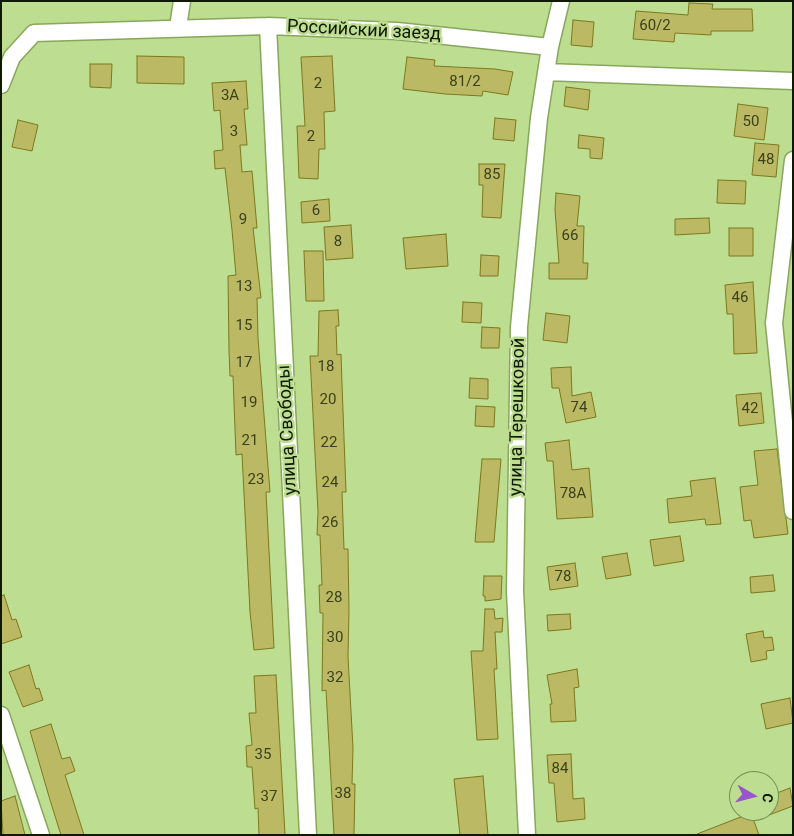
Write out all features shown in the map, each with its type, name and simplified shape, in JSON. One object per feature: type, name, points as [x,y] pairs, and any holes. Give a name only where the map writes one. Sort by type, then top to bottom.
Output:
[{"type":"street","points":[[178,27],[182,1]]},
{"type":"street","name":"улица Терешковой","points":[[527,835],[515,591],[519,327],[538,118],[550,47],[561,1]]},
{"type":"street","name":"Российский заезд","points":[[1,85],[12,57],[34,34],[178,27],[268,26],[397,31],[550,47]]},
{"type":"street","name":"улица Свободы","points":[[268,26],[308,835]]},
{"type":"street","points":[[546,72],[793,81]]},
{"type":"street","points":[[793,160],[774,323],[793,511]]},
{"type":"street","points":[[1,715],[41,835]]},
{"type":"building","points":[[689,3],[713,4],[712,9],[752,9],[753,31],[711,31],[711,35],[675,33],[674,42],[633,39],[636,11],[688,15]]},
{"type":"building","points":[[573,20],[594,22],[592,47],[571,45]]},
{"type":"building","points":[[137,56],[184,57],[184,84],[137,83]]},
{"type":"building","points":[[332,56],[335,111],[324,112],[325,149],[319,149],[318,179],[299,178],[297,126],[305,126],[301,57]]},
{"type":"building","points":[[407,57],[435,60],[434,66],[495,69],[513,72],[508,95],[483,91],[482,96],[445,94],[403,89]]},
{"type":"building","points":[[90,64],[112,64],[111,88],[90,87]]},
{"type":"building","points":[[246,81],[248,109],[244,109],[247,145],[240,145],[242,172],[252,171],[257,228],[253,228],[261,298],[257,298],[258,338],[270,492],[266,492],[274,648],[254,650],[250,612],[242,454],[236,455],[233,376],[230,376],[228,276],[236,275],[225,168],[215,169],[214,151],[223,150],[220,110],[214,111],[212,83]]},
{"type":"building","points":[[566,87],[590,90],[588,110],[564,106]]},
{"type":"building","points":[[738,104],[768,108],[764,140],[734,136]]},
{"type":"building","points":[[495,118],[516,120],[514,141],[493,139]]},
{"type":"building","points":[[18,120],[38,125],[32,151],[12,147]]},
{"type":"building","points":[[579,135],[604,138],[602,159],[590,158],[590,149],[578,148]]},
{"type":"building","points":[[755,143],[779,145],[776,177],[752,175]]},
{"type":"building","points":[[479,164],[505,164],[501,218],[482,217],[483,185],[479,185]]},
{"type":"building","points":[[718,180],[746,181],[745,204],[717,203]]},
{"type":"building","points":[[556,193],[580,196],[577,226],[584,226],[583,263],[588,263],[587,279],[549,279],[549,263],[559,263],[555,210]]},
{"type":"building","points":[[329,199],[330,221],[302,223],[301,202]]},
{"type":"building","points":[[709,218],[710,233],[675,235],[675,219]]},
{"type":"building","points":[[351,225],[353,258],[326,260],[324,227]]},
{"type":"building","points":[[729,228],[753,228],[753,256],[729,256]]},
{"type":"building","points":[[446,234],[448,266],[406,269],[403,238]]},
{"type":"building","points":[[304,251],[323,251],[324,301],[306,301]]},
{"type":"building","points":[[481,255],[499,256],[498,276],[480,276]]},
{"type":"building","points":[[753,282],[757,353],[734,354],[733,314],[727,314],[725,285]]},
{"type":"building","points":[[463,302],[482,303],[481,323],[462,322]]},
{"type":"building","points":[[338,310],[339,326],[336,326],[337,355],[341,354],[346,492],[342,492],[344,549],[348,549],[348,657],[353,748],[352,784],[355,784],[354,835],[334,835],[326,690],[322,691],[323,613],[320,613],[319,585],[322,585],[320,535],[317,535],[318,512],[310,356],[318,356],[319,311]]},
{"type":"building","points":[[546,313],[570,316],[567,343],[543,340]]},
{"type":"building","points":[[482,327],[500,328],[499,348],[481,348]]},
{"type":"building","points":[[571,367],[572,396],[591,392],[596,417],[566,423],[559,388],[552,388],[551,368]]},
{"type":"building","points":[[470,378],[488,379],[488,399],[469,398]]},
{"type":"building","points":[[761,393],[764,423],[739,426],[736,395]]},
{"type":"building","points":[[476,406],[495,407],[494,427],[475,426]]},
{"type":"building","points":[[569,440],[572,470],[589,468],[593,517],[557,519],[553,461],[547,461],[545,443]]},
{"type":"building","points":[[777,449],[788,534],[754,538],[751,520],[744,521],[740,487],[758,485],[754,451]]},
{"type":"building","points":[[482,459],[501,459],[494,542],[475,542]]},
{"type":"building","points":[[715,478],[721,524],[706,525],[705,519],[669,523],[667,499],[692,496],[690,481]]},
{"type":"building","points":[[680,536],[684,561],[654,566],[650,540]]},
{"type":"building","points":[[627,553],[631,575],[606,579],[602,557]]},
{"type":"building","points":[[575,563],[578,586],[550,590],[547,567]]},
{"type":"building","points":[[773,575],[775,591],[751,593],[750,577]]},
{"type":"building","points":[[484,576],[502,576],[501,599],[485,601],[485,596],[483,596]]},
{"type":"building","points":[[4,595],[12,620],[16,619],[22,637],[1,644],[1,596]]},
{"type":"building","points":[[485,609],[494,609],[495,619],[503,618],[502,632],[495,632],[497,669],[494,669],[498,739],[477,740],[471,651],[483,651]]},
{"type":"building","points":[[570,614],[571,629],[548,631],[547,615]]},
{"type":"building","points":[[763,631],[764,638],[772,637],[774,650],[766,651],[767,659],[751,662],[746,634]]},
{"type":"building","points":[[29,665],[36,689],[39,688],[43,700],[23,707],[9,672]]},
{"type":"building","points":[[577,669],[579,687],[574,688],[576,721],[551,722],[550,704],[552,704],[547,675]]},
{"type":"building","points":[[276,675],[285,835],[259,835],[258,808],[255,809],[252,767],[247,767],[246,746],[252,745],[249,713],[256,713],[254,676]]},
{"type":"building","points":[[790,698],[793,723],[766,729],[761,704]]},
{"type":"building","points":[[51,724],[62,759],[70,757],[75,771],[65,775],[84,835],[61,835],[50,800],[30,731]]},
{"type":"building","points":[[571,754],[573,799],[584,798],[585,819],[557,822],[554,783],[549,783],[547,755]]},
{"type":"building","points":[[483,776],[488,835],[460,835],[454,779]]},
{"type":"building","points":[[790,788],[793,806],[779,811],[779,792]]},
{"type":"building","points":[[15,796],[25,835],[3,835],[1,801]]},
{"type":"building","points":[[730,821],[754,821],[759,835],[697,835]]}]
